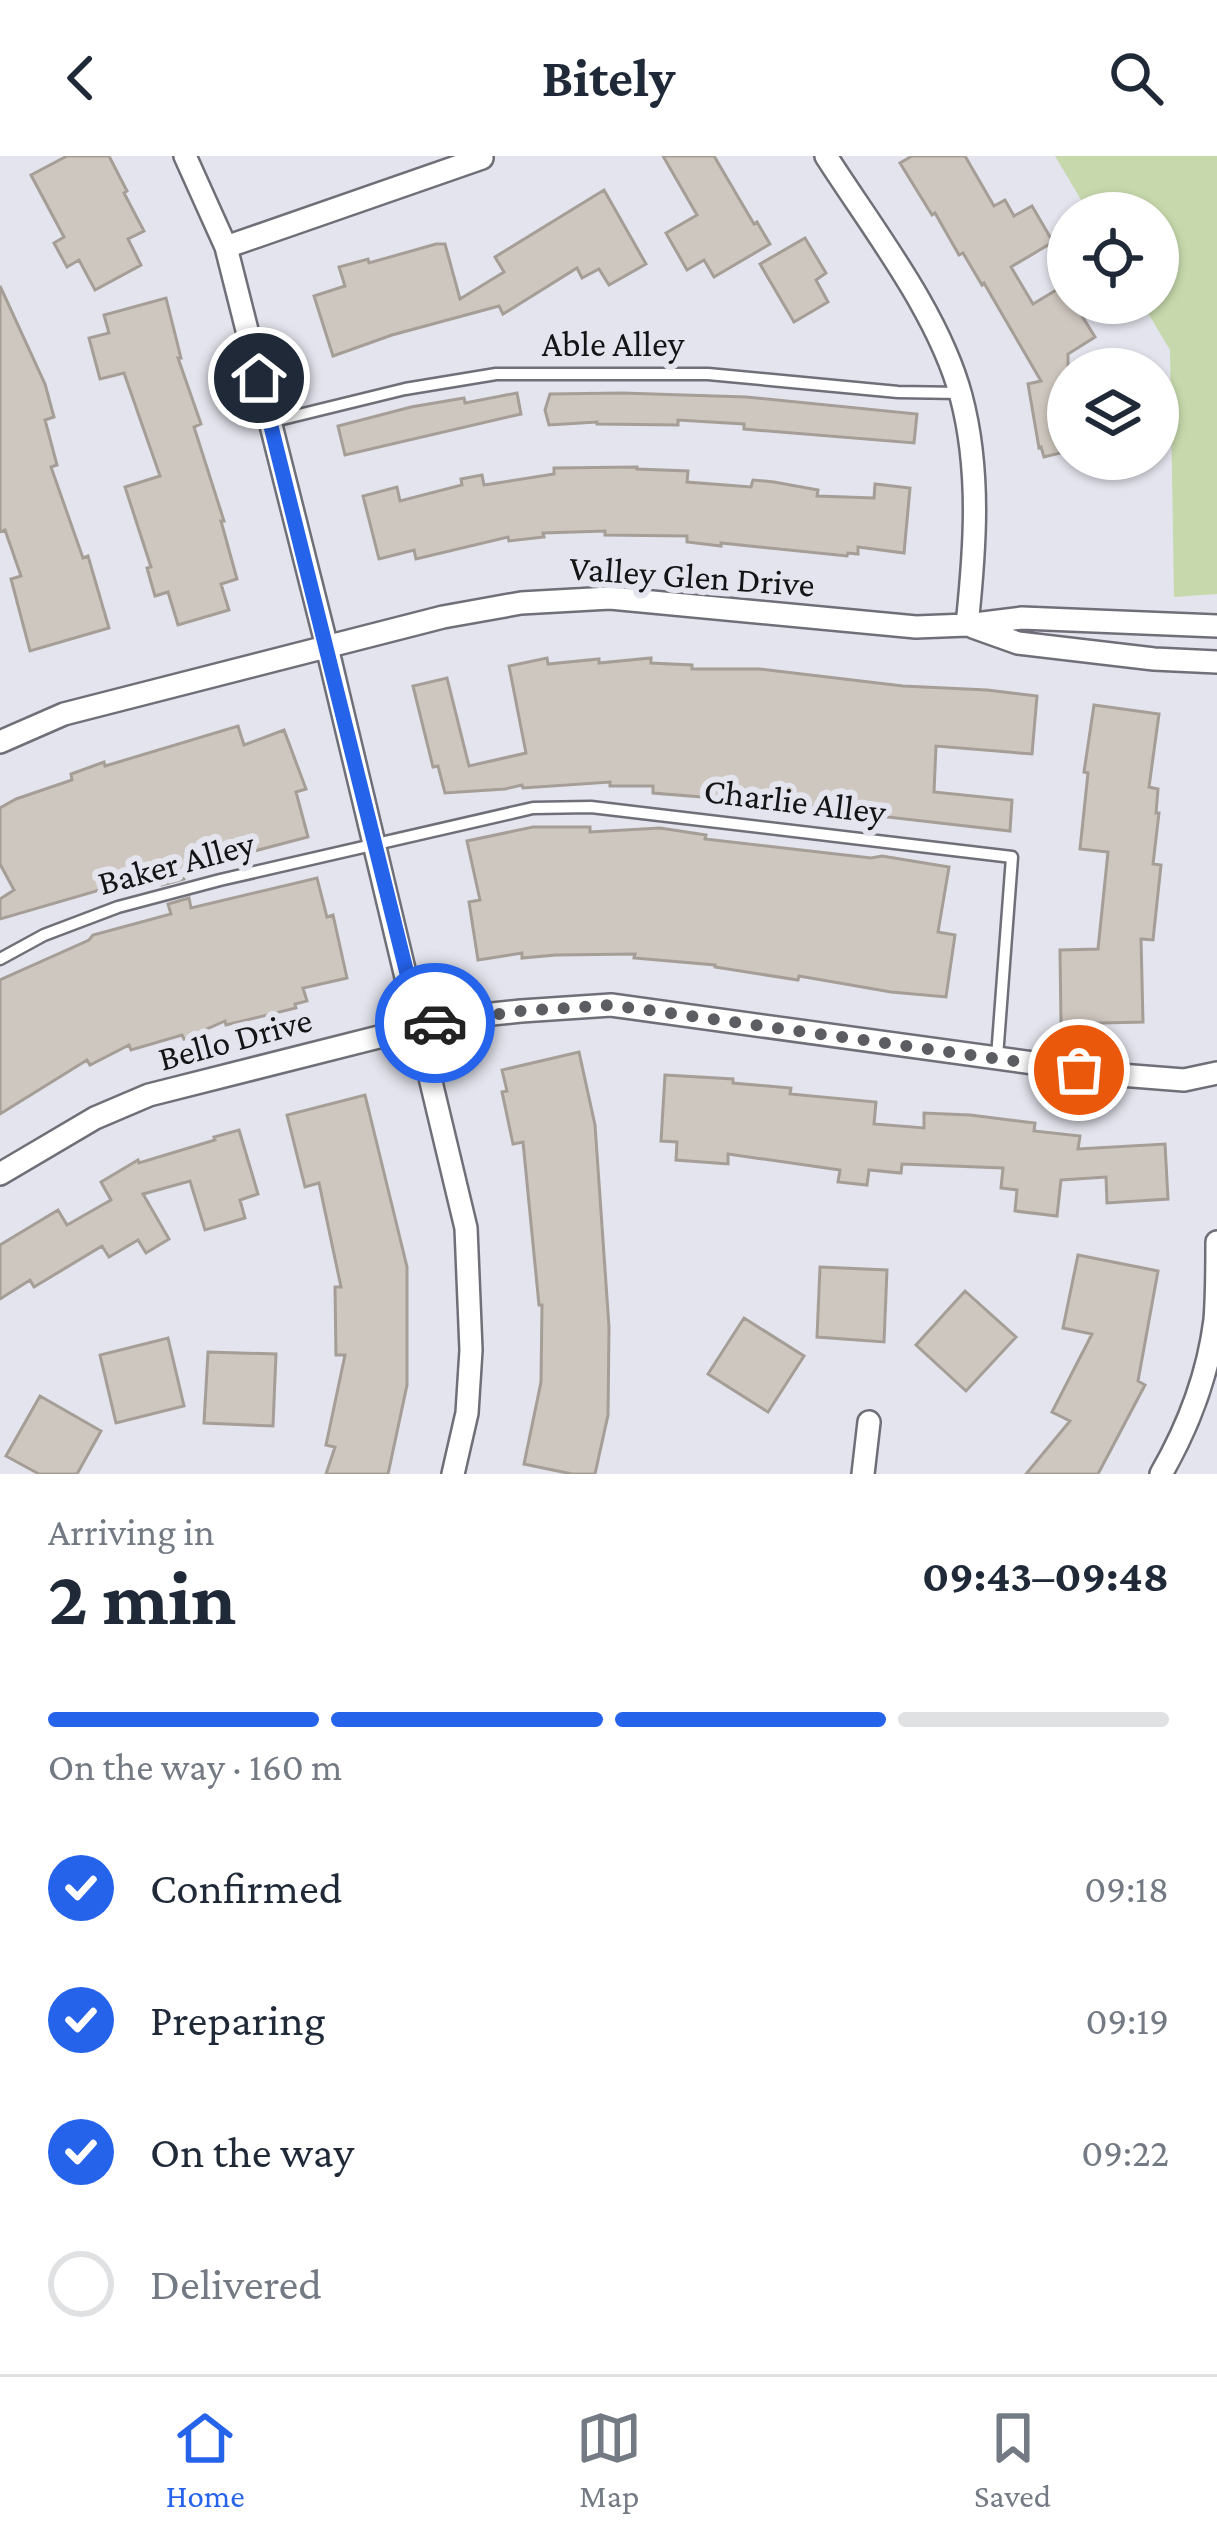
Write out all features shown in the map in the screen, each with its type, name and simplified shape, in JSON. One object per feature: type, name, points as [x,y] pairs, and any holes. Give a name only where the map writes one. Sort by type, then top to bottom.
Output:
[{"type":"street","points":[[185,156],[226,247],[466,1228],[471,1350],[467,1412],[453,1474]]},
{"type":"street","points":[[826,156],[929,317],[961,393],[971,445],[976,523],[967,625]]},
{"type":"street","points":[[226,247],[482,158]]},
{"type":"street","name":"Valley Glen Drive","points":[[0,741],[64,714],[327,647],[482,609],[554,600],[610,598],[916,627],[1022,618],[1217,626]]},
{"type":"street","name":"Valley Glen Drive","points":[[967,625],[1018,643],[1217,662]]},
{"type":"street","name":"Bello Drive","points":[[0,1174],[95,1118],[149,1096],[454,1018],[611,1005],[1120,1076],[1184,1080],[1217,1072]]},
{"type":"street","points":[[1161,1474],[1210,1379],[1217,1242]]},
{"type":"street","points":[[863,1474],[868,1422]]},
{"type":"lane","name":"Able Alley","points":[[270,422],[405,388],[496,374],[707,374],[898,392],[961,393]]},
{"type":"lane","name":"Charlie Alley","points":[[374,843],[533,808],[591,807],[1012,857],[997,1058]]},
{"type":"lane","name":"Baker Alley","points":[[0,959],[44,935],[118,907],[374,843]]},
{"type":"green space","points":[[1055,156],[1217,156],[1217,594],[1174,597],[1172,480],[1179,480],[1179,348],[1169,348],[1155,324],[1179,324],[1179,192],[1076,192]]},
{"type":"building","points":[[67,156],[109,156],[144,231],[128,239],[141,265],[95,290],[79,260],[67,267],[54,243],[64,237],[31,175]]},
{"type":"building","points":[[663,156],[714,156],[770,244],[714,277],[704,260],[687,270],[666,233],[697,215]]},
{"type":"building","points":[[912,156],[965,156],[994,206],[1005,200],[1014,216],[1032,206],[1047,232],[1047,246],[1011,267],[1033,304],[1047,296],[1047,324],[1087,324],[1095,337],[1078,348],[1047,348],[1047,456],[1039,448],[1028,384],[1041,381],[984,283],[963,253],[959,255],[900,163]]},
{"type":"building","points":[[604,190],[646,264],[609,285],[599,269],[582,278],[577,268],[503,314],[499,306],[333,356],[314,296],[345,286],[339,267],[445,244],[460,299],[504,272],[495,257]]},
{"type":"building","points":[[805,238],[826,273],[816,280],[828,302],[794,322],[760,264]]},
{"type":"building","points":[[0,286],[45,384],[54,417],[45,420],[57,465],[51,467],[83,558],[88,556],[109,628],[30,651],[11,579],[21,576],[5,530],[0,532]]},
{"type":"building","points":[[166,298],[178,358],[201,424],[194,427],[237,579],[221,584],[229,610],[178,625],[168,592],[155,596],[147,568],[151,567],[125,487],[160,476],[124,373],[100,379],[89,338],[109,333],[104,315]]},
{"type":"building","points":[[517,393],[521,414],[345,455],[338,426],[411,407]]},
{"type":"building","points":[[550,394],[746,397],[917,414],[914,443],[678,420],[678,425],[549,425],[545,410]]},
{"type":"building","points":[[554,468],[688,471],[687,482],[751,487],[753,480],[774,482],[818,490],[817,496],[874,498],[875,484],[910,488],[904,553],[858,547],[858,554],[847,556],[687,542],[687,536],[605,535],[605,531],[543,533],[544,537],[509,541],[508,537],[416,559],[414,550],[379,559],[363,496],[397,487],[400,501],[482,475],[484,485],[554,474]]},
{"type":"building","points":[[547,658],[548,664],[651,658],[651,663],[692,665],[692,669],[759,669],[1037,696],[1032,754],[936,746],[934,792],[1012,800],[1010,831],[887,817],[887,812],[653,793],[653,786],[610,786],[610,782],[445,793],[438,766],[433,767],[413,686],[447,678],[469,766],[526,753],[509,666]]},
{"type":"building","points":[[1094,705],[1159,714],[1149,787],[1158,789],[1153,864],[1161,865],[1153,940],[1141,939],[1143,1022],[1061,1024],[1060,950],[1098,949],[1108,852],[1080,849]]},
{"type":"building","points":[[238,726],[244,745],[284,730],[306,789],[296,792],[308,837],[182,870],[184,879],[162,885],[158,873],[0,919],[0,899],[14,890],[0,864],[0,808],[104,762],[105,766]]},
{"type":"building","points":[[533,827],[590,827],[590,832],[660,828],[706,835],[705,839],[949,867],[938,932],[955,935],[946,997],[634,958],[635,954],[522,958],[522,953],[478,960],[469,902],[480,900],[467,841]]},
{"type":"building","points":[[317,878],[327,917],[333,915],[347,978],[303,988],[307,1001],[295,1004],[296,1008],[226,1025],[225,1021],[184,1039],[182,1035],[131,1050],[129,1045],[90,1065],[87,1060],[0,1114],[0,980],[93,935],[171,914],[168,904],[189,898],[191,908]]},
{"type":"building","points":[[579,1052],[595,1125],[609,1327],[608,1415],[595,1474],[524,1464],[541,1382],[542,1305],[523,1142],[513,1144],[502,1092],[507,1091],[502,1070]]},
{"type":"building","points":[[665,1075],[733,1079],[733,1083],[791,1088],[790,1094],[876,1102],[874,1124],[924,1128],[924,1113],[970,1115],[1035,1123],[1034,1131],[1080,1136],[1078,1149],[1165,1144],[1168,1199],[1107,1203],[1106,1177],[1061,1180],[1057,1216],[1015,1211],[1017,1190],[1001,1188],[1003,1168],[902,1164],[901,1173],[869,1170],[867,1185],[838,1182],[840,1170],[728,1154],[728,1164],[676,1160],[677,1142],[661,1141]]},
{"type":"building","points":[[365,1095],[407,1267],[407,1385],[388,1474],[326,1474],[335,1447],[326,1445],[345,1355],[336,1355],[335,1287],[341,1287],[319,1183],[305,1187],[287,1115]]},
{"type":"building","points":[[239,1130],[258,1194],[240,1200],[245,1218],[205,1230],[190,1181],[143,1194],[169,1239],[146,1253],[138,1240],[109,1257],[102,1246],[34,1287],[30,1280],[0,1299],[0,1245],[58,1210],[67,1225],[111,1200],[101,1182],[138,1160]]},
{"type":"building","points":[[1078,1255],[1158,1271],[1138,1381],[1145,1385],[1098,1474],[1026,1474],[1070,1421],[1052,1412],[1092,1334],[1063,1328]]},
{"type":"building","points":[[820,1267],[887,1270],[884,1342],[817,1337]]},
{"type":"building","points":[[965,1291],[1016,1337],[966,1391],[916,1345]]},
{"type":"building","points":[[744,1318],[804,1356],[768,1412],[708,1374]]},
{"type":"building","points":[[168,1338],[184,1406],[116,1423],[100,1355]]},
{"type":"building","points":[[208,1352],[276,1354],[273,1426],[204,1423]]},
{"type":"building","points":[[40,1396],[101,1431],[77,1474],[39,1474],[6,1456]]},
{"type":"way so far","points":[[435,1023],[611,1005],[1079,1070]]},
{"type":"route","points":[[259,378],[420,1026],[435,1023]]}]
